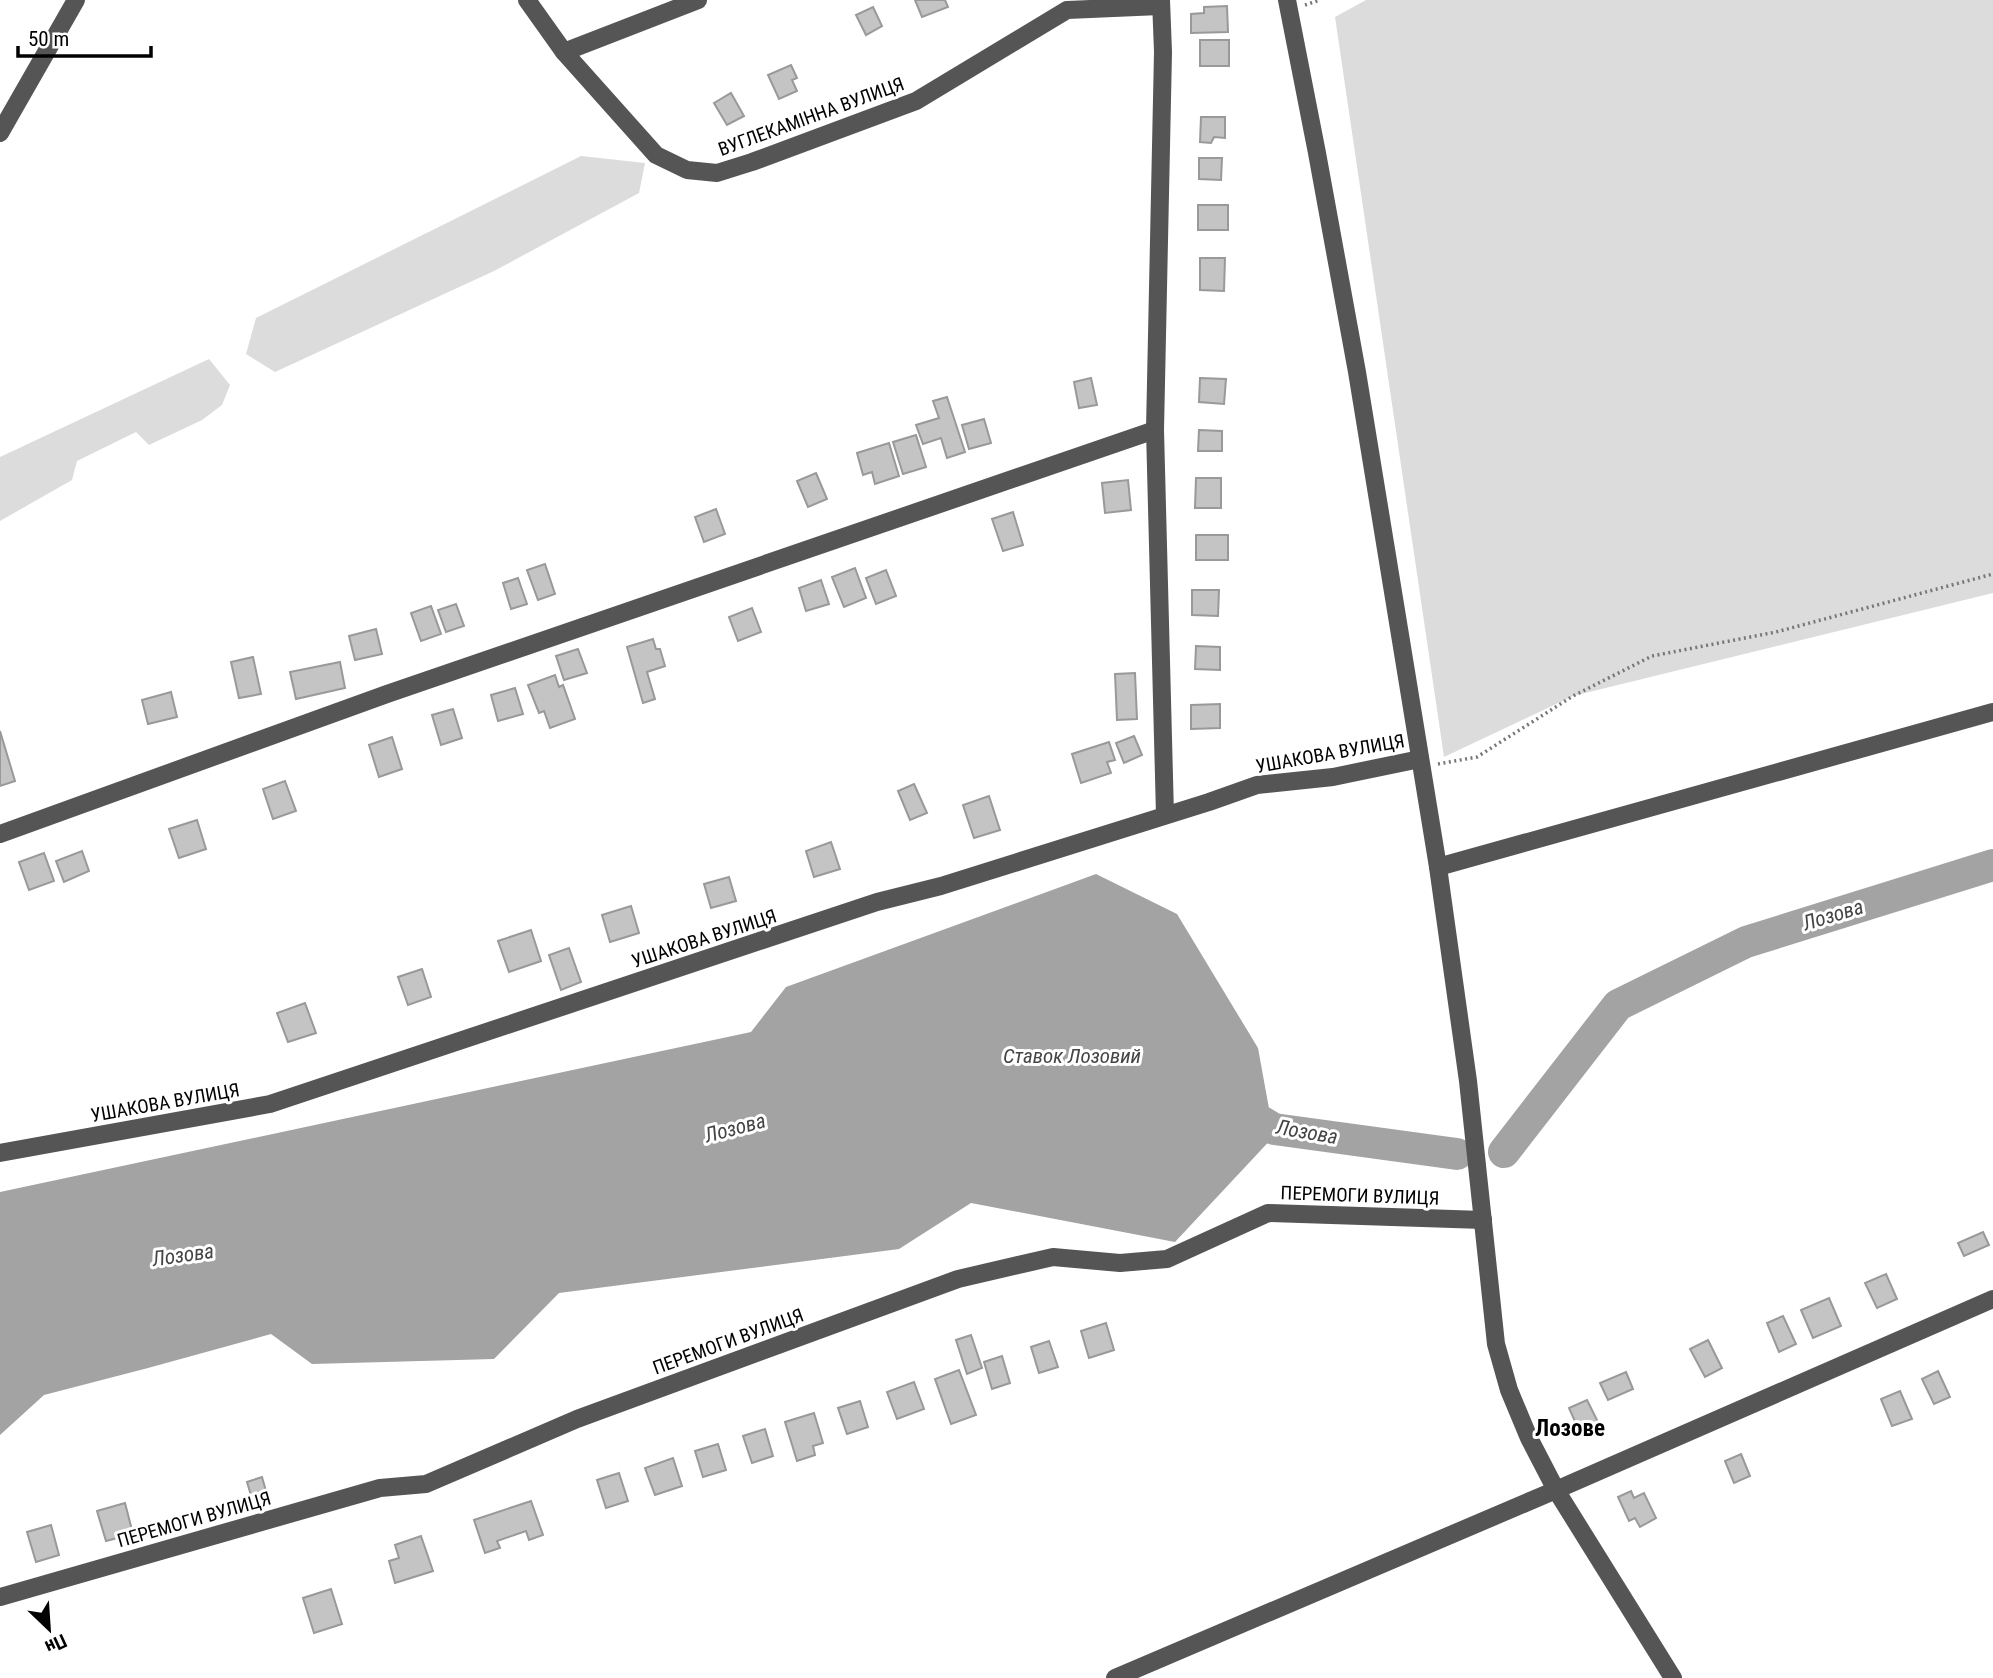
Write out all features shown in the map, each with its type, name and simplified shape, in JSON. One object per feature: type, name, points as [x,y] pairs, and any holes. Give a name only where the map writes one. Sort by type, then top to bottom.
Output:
[{"type":"street","points":[[0,133],[76,0]]},
{"type":"street","name":"ВУГЛЕКАМІННА ВУЛИЦЯ","points":[[527,0],[565,52],[656,155],[687,170],[717,173],[916,101],[1065,5],[1160,3]]},
{"type":"street","points":[[565,52],[698,0]]},
{"type":"street","points":[[1287,0],[1357,372],[1438,867],[1468,1081],[1496,1344],[1509,1390],[1556,1490],[1673,1678]]},
{"type":"street","points":[[1160,3],[1163,52],[1155,430],[1165,815]]},
{"type":"street","points":[[0,834],[387,694],[1155,430]]},
{"type":"street","points":[[1438,867],[1993,712]]},
{"type":"street","name":"УШАКОВА ВУЛИЦЯ","points":[[0,1153],[270,1104],[877,902],[942,886],[1257,785],[1333,777],[1421,763]]},
{"type":"street","name":"ПЕРЕМОГИ ВУЛИЦЯ","points":[[0,1597],[380,1488],[426,1484],[577,1419],[958,1279],[1053,1257],[1120,1263],[1167,1259],[1268,1213],[1483,1220]]},
{"type":"street","points":[[1115,1678],[1556,1490],[1993,1299]]},
{"type":"path","points":[[1421,763],[1477,757],[1573,696],[1652,656],[1776,632],[1993,574]]},
{"type":"shaded area","points":[[1366,0],[1993,0],[1993,593],[1573,696],[1444,757],[1335,17]]},
{"type":"shaded area","points":[[581,156],[645,163],[639,193],[494,271],[275,372],[246,354],[256,318]]},
{"type":"shaded area","points":[[209,359],[230,385],[222,405],[202,420],[149,445],[136,432],[77,461],[72,480],[0,521],[0,457]]},
{"type":"water","name":"Ставок Лозовий","points":[[1096,874],[1177,914],[1258,1048],[1274,1136],[1175,1242],[971,1203],[899,1249],[559,1293],[494,1359],[312,1364],[271,1334],[44,1395],[0,1435],[0,1192],[751,1032],[786,987]]},
{"type":"building","points":[[915,0],[945,0],[948,7],[922,17]]},
{"type":"building","points":[[1227,6],[1228,32],[1191,33],[1191,14],[1204,13],[1204,7]]},
{"type":"building","points":[[873,7],[882,26],[866,35],[856,15]]},
{"type":"building","points":[[1200,40],[1229,40],[1229,66],[1200,66]]},
{"type":"building","points":[[791,65],[797,78],[792,80],[797,91],[779,99],[768,75]]},
{"type":"building","points":[[731,93],[744,116],[727,125],[714,103]]},
{"type":"building","points":[[1201,117],[1225,117],[1225,138],[1214,137],[1211,143],[1200,142]]},
{"type":"building","points":[[1199,158],[1222,158],[1221,180],[1199,179]]},
{"type":"building","points":[[1198,205],[1228,205],[1228,230],[1198,230]]},
{"type":"building","points":[[1200,258],[1225,258],[1224,291],[1200,290]]},
{"type":"building","points":[[1091,378],[1097,405],[1079,408],[1074,382]]},
{"type":"building","points":[[1200,378],[1226,379],[1224,404],[1199,402]]},
{"type":"building","points":[[947,397],[965,452],[947,458],[941,438],[923,444],[916,425],[939,418],[933,401]]},
{"type":"building","points":[[984,419],[991,443],[969,449],[962,425]]},
{"type":"building","points":[[1199,430],[1222,431],[1222,451],[1198,451]]},
{"type":"building","points":[[916,435],[926,467],[903,474],[893,442]]},
{"type":"building","points":[[889,443],[899,476],[875,484],[872,472],[863,475],[857,453]]},
{"type":"building","points":[[816,473],[827,499],[808,507],[797,481]]},
{"type":"building","points":[[1196,478],[1221,478],[1221,508],[1195,508]]},
{"type":"building","points":[[1128,480],[1131,510],[1105,513],[1102,483]]},
{"type":"building","points":[[716,509],[725,534],[704,542],[695,517]]},
{"type":"building","points":[[1013,512],[1023,545],[1003,551],[992,519]]},
{"type":"building","points":[[1196,535],[1228,535],[1228,560],[1196,560]]},
{"type":"building","points":[[545,564],[555,594],[538,600],[527,570]]},
{"type":"building","points":[[855,568],[866,598],[844,607],[832,577]]},
{"type":"building","points":[[886,570],[896,596],[876,604],[866,578]]},
{"type":"building","points":[[518,578],[527,604],[511,609],[503,583]]},
{"type":"building","points":[[821,580],[829,604],[806,611],[799,588]]},
{"type":"building","points":[[1192,590],[1219,590],[1218,616],[1192,615]]},
{"type":"building","points":[[456,604],[464,626],[446,632],[438,610]]},
{"type":"building","points":[[431,606],[441,634],[421,641],[411,613]]},
{"type":"building","points":[[752,608],[761,632],[738,641],[729,617]]},
{"type":"building","points":[[376,629],[382,654],[355,660],[349,636]]},
{"type":"building","points":[[653,639],[656,649],[660,649],[665,666],[647,672],[655,699],[643,703],[627,647]]},
{"type":"building","points":[[1196,646],[1220,647],[1220,670],[1195,669]]},
{"type":"building","points":[[578,649],[587,673],[564,680],[556,656]]},
{"type":"building","points":[[253,657],[261,694],[239,698],[231,662]]},
{"type":"building","points":[[340,662],[345,688],[296,699],[290,672]]},
{"type":"building","points":[[1135,673],[1137,719],[1117,720],[1115,674]]},
{"type":"building","points":[[555,675],[559,687],[563,685],[575,719],[550,728],[544,711],[539,713],[528,685]]},
{"type":"building","points":[[515,688],[523,714],[498,721],[491,695]]},
{"type":"building","points":[[171,692],[177,717],[148,724],[142,700]]},
{"type":"building","points":[[1220,704],[1220,728],[1191,729],[1191,705]]},
{"type":"building","points":[[453,709],[462,738],[441,745],[432,715]]},
{"type":"building","points":[[0,731],[15,781],[0,786]]},
{"type":"building","points":[[1134,736],[1142,755],[1124,763],[1116,743]]},
{"type":"building","points":[[392,737],[402,769],[379,777],[369,745]]},
{"type":"building","points":[[1109,742],[1115,760],[1107,762],[1111,773],[1081,783],[1072,754]]},
{"type":"building","points":[[285,781],[296,811],[273,819],[263,789]]},
{"type":"building","points":[[914,784],[927,813],[910,820],[898,791]]},
{"type":"building","points":[[989,796],[1000,830],[974,838],[963,805]]},
{"type":"building","points":[[197,820],[206,849],[179,858],[169,829]]},
{"type":"building","points":[[831,842],[840,869],[814,877],[806,851]]},
{"type":"building","points":[[82,851],[89,871],[64,882],[56,861]]},
{"type":"building","points":[[44,853],[54,881],[29,890],[19,862]]},
{"type":"building","points":[[729,877],[736,901],[711,908],[704,884]]},
{"type":"building","points":[[631,906],[639,933],[610,942],[602,915]]},
{"type":"building","points":[[531,930],[541,961],[509,972],[498,941]]},
{"type":"building","points":[[569,948],[581,982],[561,990],[549,955]]},
{"type":"building","points":[[422,969],[431,997],[408,1005],[398,977]]},
{"type":"building","points":[[305,1003],[316,1033],[288,1042],[277,1013]]},
{"type":"building","points":[[1983,1232],[1989,1245],[1964,1256],[1958,1243]]},
{"type":"building","points":[[1886,1274],[1897,1299],[1877,1308],[1865,1283]]},
{"type":"building","points":[[1829,1298],[1841,1326],[1813,1338],[1801,1310]]},
{"type":"building","points":[[1783,1316],[1796,1344],[1779,1352],[1767,1323]]},
{"type":"building","points":[[1106,1323],[1114,1350],[1089,1358],[1081,1331]]},
{"type":"building","points":[[971,1335],[982,1368],[967,1374],[956,1340]]},
{"type":"building","points":[[1708,1340],[1722,1368],[1705,1377],[1690,1349]]},
{"type":"building","points":[[1049,1341],[1058,1367],[1039,1373],[1031,1347]]},
{"type":"building","points":[[1002,1356],[1010,1383],[992,1389],[984,1362]]},
{"type":"building","points":[[959,1370],[976,1415],[951,1424],[935,1379]]},
{"type":"building","points":[[1938,1371],[1950,1397],[1934,1404],[1922,1379]]},
{"type":"building","points":[[1626,1372],[1633,1389],[1608,1400],[1600,1383]]},
{"type":"building","points":[[914,1382],[924,1409],[897,1419],[887,1392]]},
{"type":"building","points":[[1900,1391],[1912,1419],[1892,1426],[1881,1399]]},
{"type":"building","points":[[1587,1400],[1600,1426],[1581,1435],[1569,1408]]},
{"type":"building","points":[[860,1401],[868,1427],[847,1434],[838,1408]]},
{"type":"building","points":[[814,1413],[823,1443],[813,1446],[815,1455],[797,1461],[785,1422]]},
{"type":"building","points":[[765,1429],[773,1456],[752,1463],[743,1436]]},
{"type":"building","points":[[718,1444],[726,1470],[703,1477],[695,1451]]},
{"type":"building","points":[[1741,1454],[1750,1476],[1734,1483],[1725,1461]]},
{"type":"building","points":[[673,1458],[682,1486],[655,1495],[645,1468]]},
{"type":"building","points":[[619,1473],[628,1501],[606,1508],[597,1480]]},
{"type":"building","points":[[262,1477],[268,1498],[253,1502],[247,1482]]},
{"type":"building","points":[[1631,1491],[1634,1498],[1644,1493],[1656,1518],[1640,1527],[1635,1518],[1629,1521],[1618,1497]]},
{"type":"building","points":[[531,1501],[543,1535],[529,1540],[526,1531],[497,1541],[500,1548],[485,1553],[474,1520]]},
{"type":"building","points":[[125,1503],[133,1534],[106,1541],[97,1511]]},
{"type":"building","points":[[51,1525],[59,1555],[36,1562],[27,1532]]},
{"type":"building","points":[[421,1536],[433,1571],[395,1583],[389,1561],[399,1558],[395,1545]]},
{"type":"building","points":[[331,1589],[342,1624],[314,1633],[303,1598]]},
{"type":"waterway","name":"Лозова","points":[[1504,1152],[1618,1005],[1746,942],[1993,865]]},
{"type":"waterway","name":"Лозова","points":[[1235,1106],[1274,1129],[1457,1154]]},
{"type":"district","name":"Лозове","points":[[1570,1428]]}]
